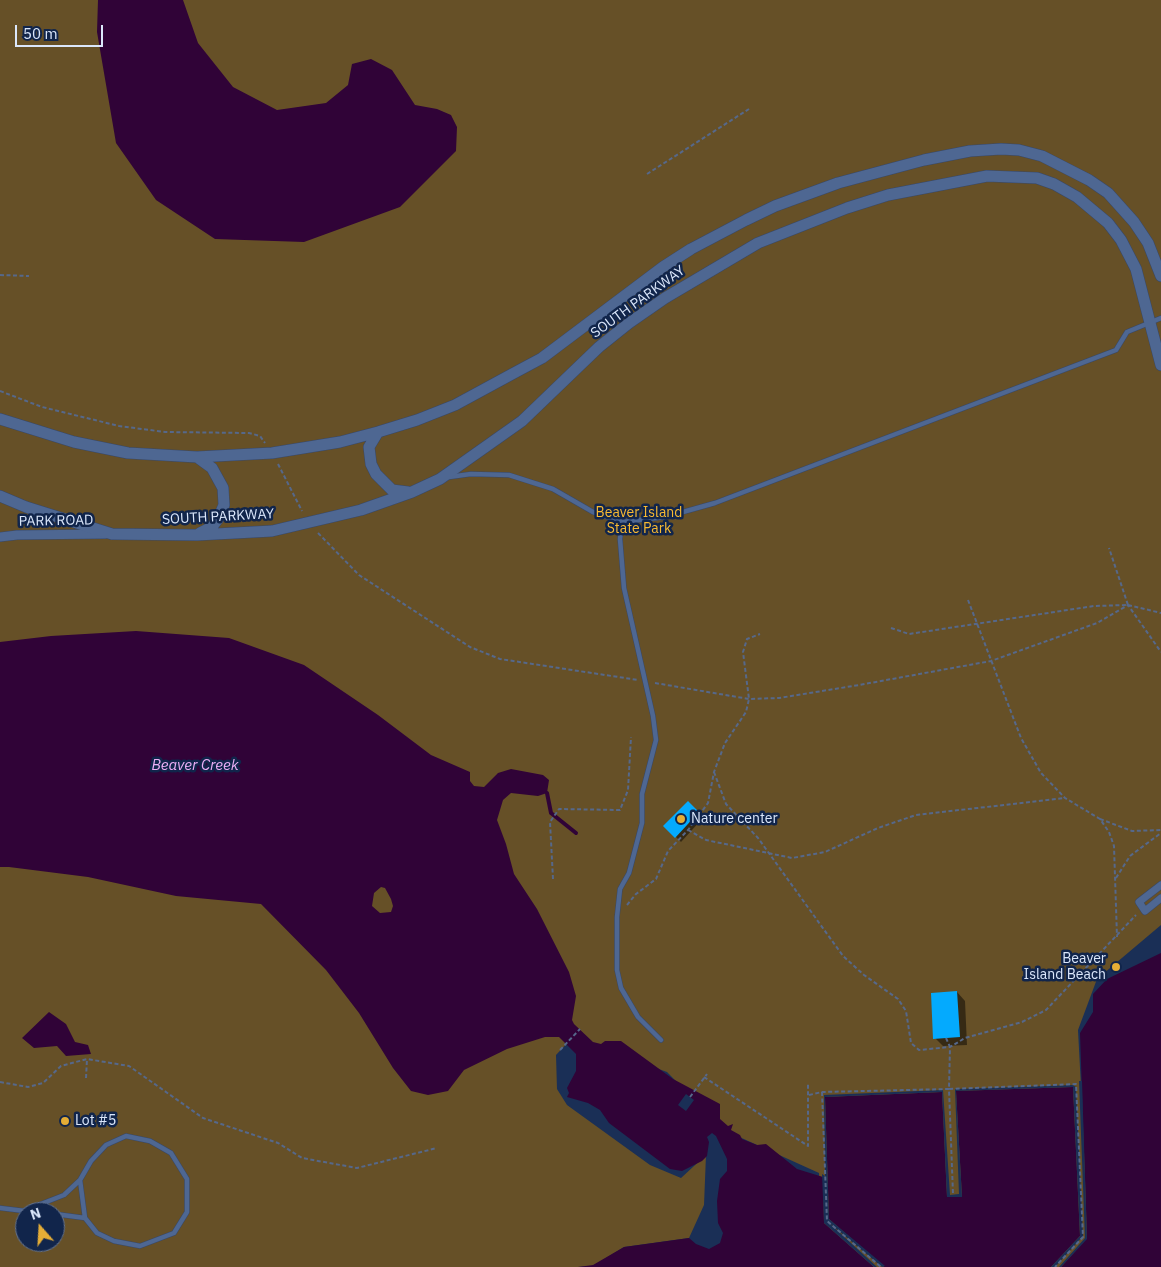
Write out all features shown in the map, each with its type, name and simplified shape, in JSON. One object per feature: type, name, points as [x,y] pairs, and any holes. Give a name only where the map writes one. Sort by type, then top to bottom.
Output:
[{"type":"street","name":"SOUTH PARKWAY","points":[[0,419],[74,442],[128,453],[197,457],[272,453],[340,442],[378,432],[417,420],[455,405],[528,366],[690,249],[776,206],[838,183],[952,154],[985,149],[1019,150],[1042,156],[1068,168],[1108,193],[1123,208],[1148,243],[1161,276]]},
{"type":"street","name":"SOUTH PARKWAY","points":[[0,496],[26,507],[112,534],[197,536],[272,531],[361,510],[412,492],[440,479],[522,421],[599,347],[629,323],[716,266],[758,243],[847,208],[906,191],[987,176],[1037,178],[1054,184],[1077,197],[1093,210],[1121,240],[1136,269],[1156,320],[1161,365]]},
{"type":"street","points":[[378,432],[369,447],[371,464],[376,474],[392,490],[412,492]]},
{"type":"street","points":[[197,457],[212,468],[217,475],[223,488],[224,505],[212,527],[197,536]]},
{"type":"street","name":"PARK ROAD","points":[[0,537],[16,535],[112,534]]},
{"type":"street","points":[[1161,885],[1139,902],[1145,910],[1161,898]]},
{"type":"lane","points":[[440,479],[471,474],[509,475],[553,489],[593,512],[622,522],[664,517],[700,507],[1116,350],[1127,332],[1156,320]]},
{"type":"lane","points":[[622,522],[620,539],[624,588],[653,716],[656,740],[642,794],[642,823],[629,873],[620,889],[617,917],[617,970],[621,988],[638,1017],[661,1040]]},
{"type":"lane","points":[[46,1202],[64,1195],[80,1180],[91,1161],[106,1144],[126,1136],[150,1141],[171,1153],[186,1179],[187,1212],[174,1233],[140,1246],[114,1241],[97,1233],[85,1218],[80,1180]]},
{"type":"lane","points":[[0,1208],[15,1210]]},
{"type":"lane","points":[[65,1215],[85,1218]]},
{"type":"path","points":[[647,174],[749,109]]},
{"type":"path","points":[[0,275],[29,276]]},
{"type":"path","points":[[0,391],[42,407],[118,426],[165,432],[249,433],[260,436],[272,453],[308,523],[359,575],[470,647],[500,659],[749,699],[788,696],[991,661],[1097,623],[1128,605]]},
{"type":"path","points":[[1110,548],[1128,605],[1140,625],[1161,652]]},
{"type":"path","points":[[968,600],[1021,738],[1041,773],[1065,798],[1100,819],[1132,831],[1161,832]]},
{"type":"path","points":[[891,628],[909,634],[1094,606],[1128,605],[1161,613]]},
{"type":"path","points":[[617,917],[636,894],[656,878],[668,851],[688,830],[708,803],[714,772],[725,742],[746,712],[749,699],[743,652],[747,639],[760,634]]},
{"type":"path","points":[[553,879],[550,822],[559,809],[620,810],[628,790],[631,737]]},
{"type":"path","points":[[714,772],[726,804],[769,853],[843,956],[864,975],[898,999],[906,1011],[911,1043],[919,1050],[950,1047],[965,1038],[1022,1022],[1046,1010],[1117,937],[1142,908]]},
{"type":"path","points":[[688,830],[706,840],[792,858],[825,852],[878,828],[916,814],[1065,798]]},
{"type":"path","points":[[1100,819],[1109,832],[1114,846],[1117,937]]},
{"type":"path","points":[[1116,878],[1130,856],[1161,832]]},
{"type":"path","points":[[560,1050],[580,1029]]},
{"type":"path","points":[[946,1038],[950,1047],[949,1089],[953,1194]]},
{"type":"path","points":[[86,1078],[87,1059]]},
{"type":"path","points":[[0,1082],[28,1087],[43,1083],[61,1066],[87,1059],[129,1066],[203,1118],[278,1143],[302,1158],[357,1168],[437,1148]]},
{"type":"path","points":[[690,1097],[707,1074]]},
{"type":"path","points":[[704,1077],[808,1146],[808,1083]]},
{"type":"path","points":[[809,1094],[822,1092],[1076,1084],[1083,1237],[1055,1267]]},
{"type":"path","points":[[822,1092],[826,1221],[881,1267]]},
{"type":"green space","name":"Beaver Island State Park","points":[[0,0],[1161,0],[1161,925],[1097,979],[1078,1030],[1089,1239],[1064,1267],[869,1267],[821,1223],[819,1173],[724,1130],[667,1072],[572,1038],[556,1055],[557,1089],[567,1105],[650,1165],[681,1178],[706,1155],[704,1205],[689,1238],[624,1247],[593,1266],[0,1267]]},
{"type":"water","points":[[98,0],[183,0],[198,43],[233,87],[277,110],[326,103],[348,85],[352,64],[371,59],[392,70],[415,105],[437,109],[451,115],[457,127],[456,151],[400,207],[304,242],[215,239],[156,200],[116,143],[97,32]]},
{"type":"water","name":"Beaver Creek","points":[[136,631],[229,638],[304,665],[378,715],[431,755],[470,772],[470,781],[474,786],[484,787],[498,773],[511,769],[543,775],[549,780],[547,793],[538,796],[511,793],[503,800],[497,820],[514,874],[537,909],[569,972],[576,996],[572,1020],[574,1024],[593,1042],[601,1044],[605,1041],[621,1041],[673,1079],[720,1104],[720,1119],[728,1126],[733,1124],[731,1130],[740,1135],[742,1139],[757,1145],[766,1144],[797,1169],[823,1177],[824,1223],[874,1267],[578,1267],[593,1265],[624,1247],[689,1238],[696,1244],[709,1249],[720,1243],[723,1233],[718,1223],[717,1201],[720,1179],[727,1171],[727,1159],[716,1136],[712,1133],[707,1137],[709,1142],[707,1156],[702,1161],[682,1171],[670,1169],[609,1123],[600,1110],[588,1103],[567,1097],[569,1093],[567,1088],[576,1071],[576,1054],[559,1037],[545,1037],[507,1049],[464,1070],[448,1091],[428,1095],[411,1091],[393,1068],[359,1013],[326,970],[261,904],[176,896],[88,877],[0,867],[0,642],[51,636]],"holes":[[[381,887],[385,888],[393,906],[391,912],[380,913],[372,906],[374,893]]]},
{"type":"water","points":[[1161,953],[1161,1267],[1061,1267],[1087,1238],[1080,1033],[1093,1012],[1093,994],[1107,979]]},
{"type":"water","points":[[49,1012],[66,1024],[75,1042],[88,1045],[91,1054],[66,1056],[57,1046],[34,1048],[22,1038]]},
{"type":"water","points":[[1073,1087],[1080,1236],[1051,1267],[884,1267],[829,1219],[825,1097],[942,1092],[947,1197],[962,1197],[956,1091]]},
{"type":"pier","points":[[1079,1081],[1082,1081],[1087,1239],[1059,1267],[1085,1238]]},
{"type":"pier","points":[[1073,1085],[1076,1087],[1083,1236],[1055,1267],[1051,1267],[1080,1236],[1073,1087],[956,1091],[962,1197],[947,1197],[942,1092],[825,1097],[829,1219],[885,1266],[882,1267],[827,1221],[877,1267],[874,1267],[824,1223],[822,1174],[825,1176],[824,1095],[943,1090],[950,1195],[959,1194],[955,1089]]},
{"type":"pier","points":[[686,1094],[694,1100],[686,1111],[678,1105]]},
{"type":"building","name":"Nature center","points":[[688,801],[699,812],[675,838],[663,826]]},
{"type":"building","points":[[957,991],[960,1037],[933,1039],[931,993]]},
{"type":"waterway","points":[[547,793],[551,813],[576,833]]},
{"type":"place","name":"Nature center","points":[[681,819]]},
{"type":"place","name":"Beaver Island Beach","points":[[1116,967]]},
{"type":"place","name":"Lot #5","points":[[65,1121]]}]
